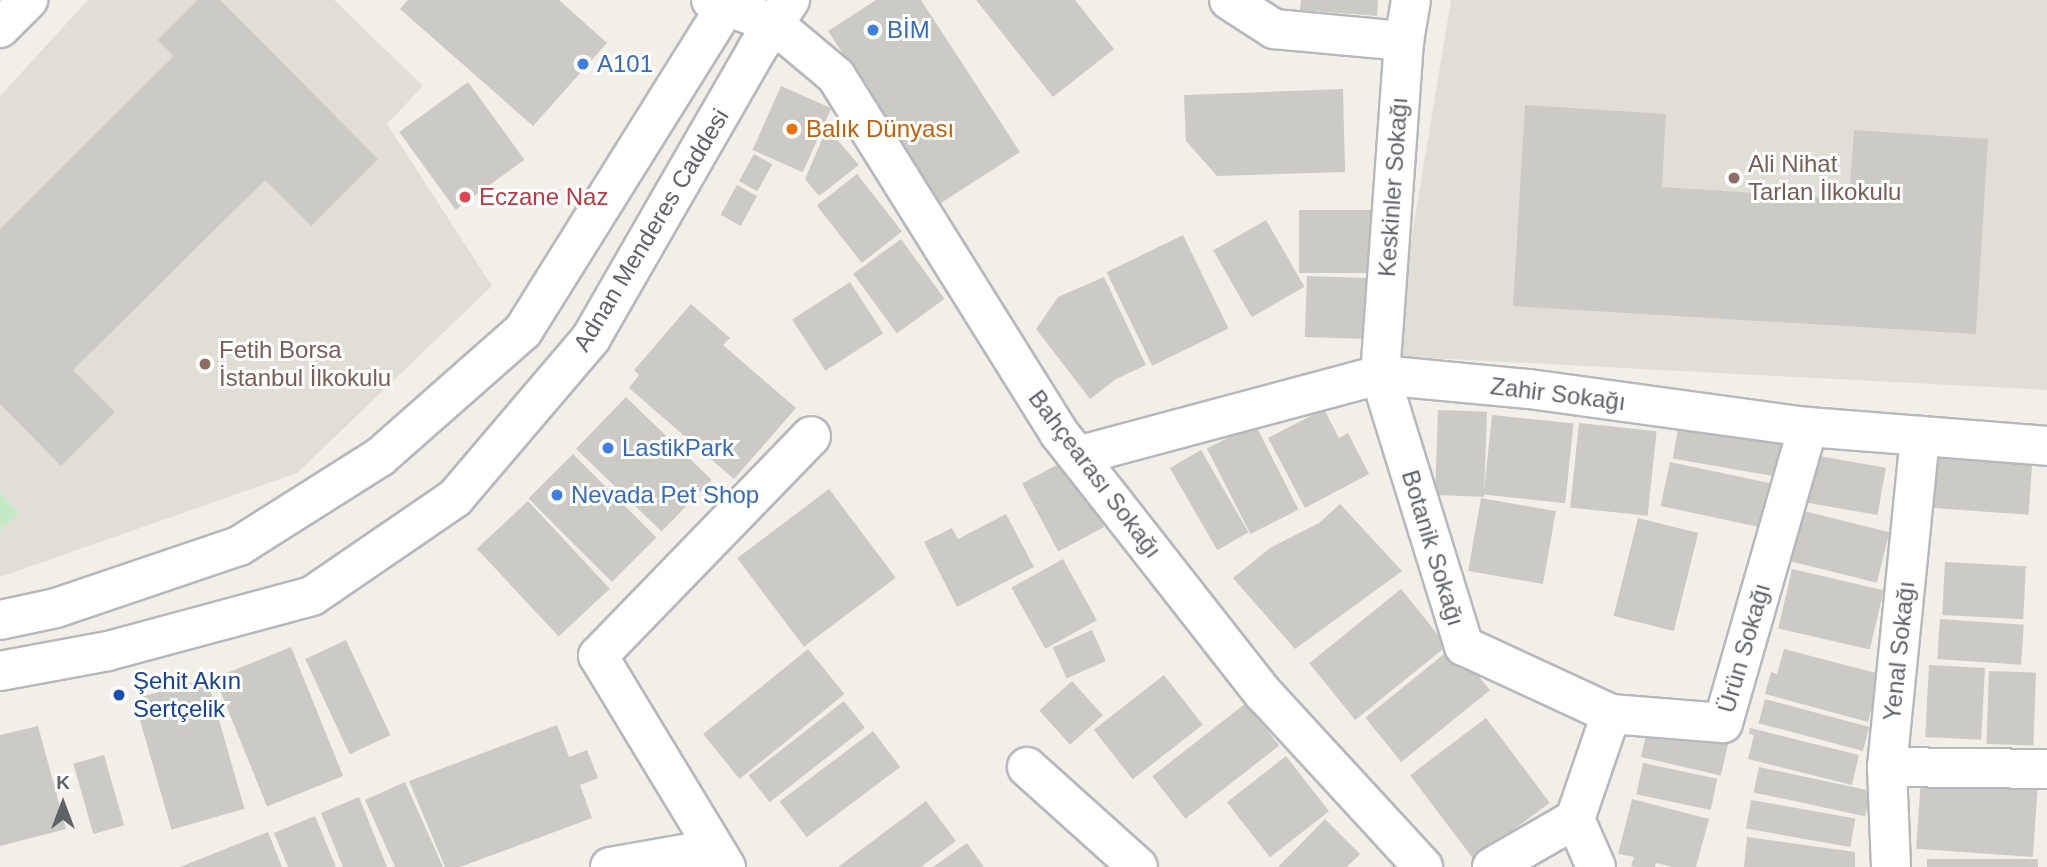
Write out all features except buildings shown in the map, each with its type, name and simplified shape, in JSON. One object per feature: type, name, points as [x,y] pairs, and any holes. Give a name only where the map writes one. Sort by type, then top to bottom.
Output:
[{"type":"street","points":[[0,28],[28,0]]},
{"type":"street","points":[[1229,0],[1274,29],[1404,41]]},
{"type":"street","name":"Keskinler Sokağı","points":[[1380,376],[1404,41],[1411,0]]},
{"type":"street","points":[[0,620],[57,608],[239,546],[380,457],[523,331],[723,2],[782,12]]},
{"type":"street","name":"Bahçearası Sokağı","points":[[782,12],[835,76],[1059,433],[1264,694],[1423,867]]},
{"type":"street","name":"Adnan Menderes Caddesi","points":[[0,671],[108,651],[312,596],[456,498],[591,338],[782,12]]},
{"type":"street","name":"Zahir Sokağı","points":[[1077,456],[1380,376],[1530,389],[1808,427],[2047,446]]},
{"type":"street","name":"Botanik Sokağı","points":[[1380,376],[1464,646],[1611,714]]},
{"type":"street","name":"Ürün Sokağı","points":[[1611,714],[1723,723],[1808,427]]},
{"type":"street","points":[[610,867],[719,858],[598,656],[811,436]]},
{"type":"street","name":"Yenal Sokağı","points":[[1891,867],[1887,767],[1920,436]]},
{"type":"street","points":[[1596,867],[1576,819],[1611,714]]},
{"type":"street","points":[[1027,767],[1138,867]]},
{"type":"street","points":[[1887,767],[2047,769]]},
{"type":"street","points":[[1492,867],[1576,819]]},
{"type":"shaded area","name":"Fetih Borsa İstanbul İlkokulu","points":[[88,0],[334,0],[423,86],[387,124],[492,286],[297,473],[0,577],[0,96]]},
{"type":"shaded area","name":"Ali Nihat Tarlan İlkokulu","points":[[1451,0],[2047,0],[2047,390],[1392,356]]},
{"type":"green space","points":[[0,493],[19,513],[0,530]]},
{"type":"place","name":"BİM","points":[[873,30]]},
{"type":"place","name":"A101","points":[[583,64]]},
{"type":"place","name":"Balık Dünyası","points":[[792,129]]},
{"type":"place","name":"Ali Nihat Tarlan İlkokulu","points":[[1734,178]]},
{"type":"place","name":"Eczane Naz","points":[[465,197]]},
{"type":"place","name":"Fetih Borsa İstanbul İlkokulu","points":[[205,364]]},
{"type":"place","name":"LastikPark","points":[[608,448]]},
{"type":"place","name":"Nevada Pet Shop","points":[[557,495]]},
{"type":"place","name":"Şehit Akın Sertçelik","points":[[119,695]]}]
